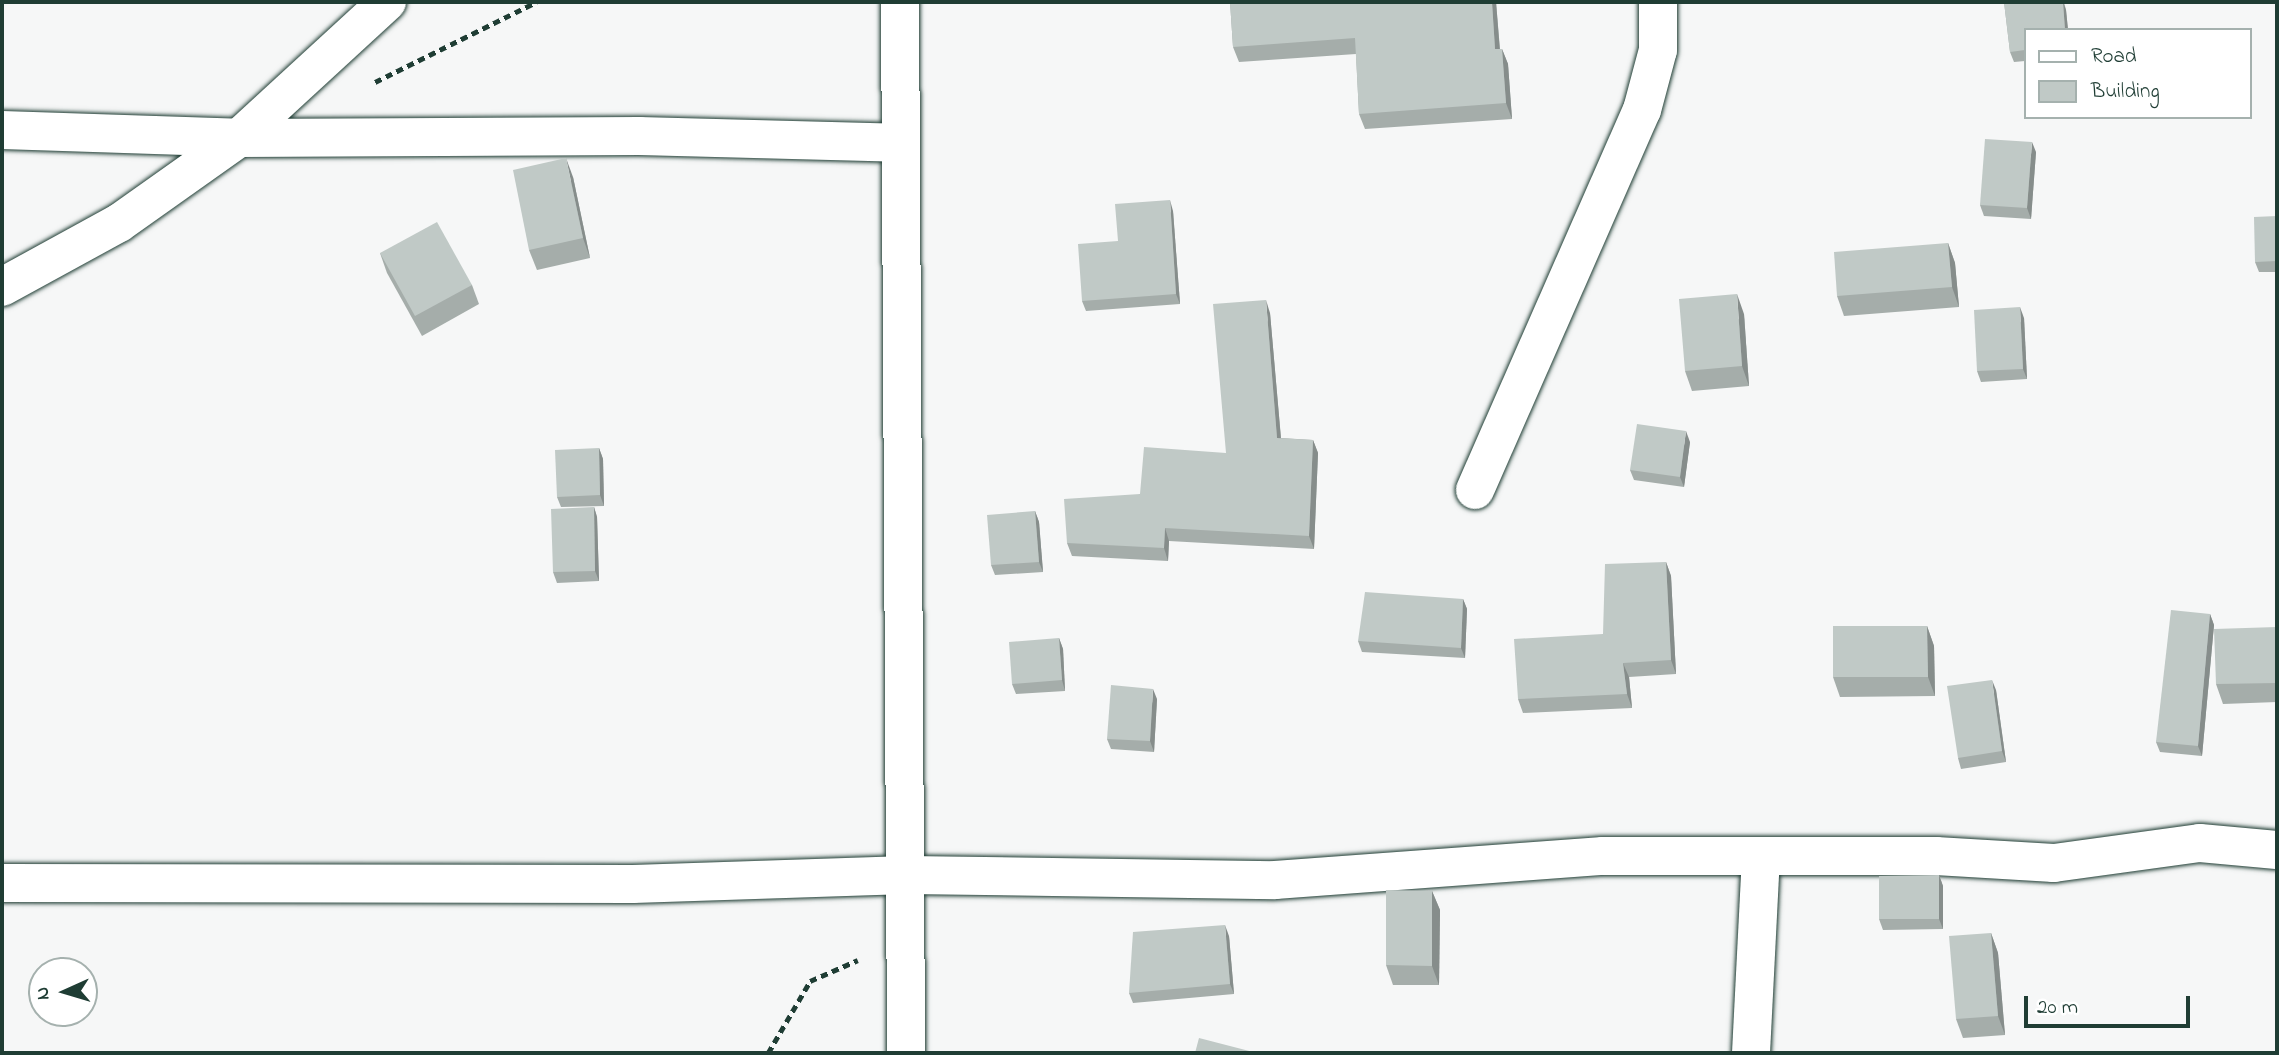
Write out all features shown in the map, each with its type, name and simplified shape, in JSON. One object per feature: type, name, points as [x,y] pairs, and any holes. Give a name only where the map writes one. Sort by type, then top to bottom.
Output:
[{"type":"street","points":[[2,287],[119,223],[239,138],[387,2]]},
{"type":"street","points":[[900,2],[898,143],[907,875],[906,1053]]},
{"type":"street","points":[[1475,490],[1642,110],[1658,50],[1658,2]]},
{"type":"street","points":[[2,130],[239,138],[639,136],[898,143]]},
{"type":"street","points":[[2,883],[633,884],[907,875],[1275,880],[1603,856],[1761,856],[2054,863],[2200,842],[2277,849]]},
{"type":"street","points":[[1751,1053],[1761,856]]},
{"type":"path","points":[[368,85],[420,63],[536,2]]},
{"type":"path","points":[[768,1053],[810,981],[867,957],[907,924]]},
{"type":"building","points":[[1230,2],[1492,2],[1495,49],[1502,49],[1506,103],[1359,114],[1355,38],[1233,47]]},
{"type":"building","points":[[2004,2],[2063,2],[2065,28],[2024,28],[2024,50],[2010,52]]},
{"type":"building","points":[[1985,139],[2032,142],[2027,208],[1980,205]]},
{"type":"building","points":[[566,158],[583,238],[529,250],[513,170]]},
{"type":"building","points":[[1170,200],[1176,294],[1082,301],[1078,244],[1118,241],[1115,204]]},
{"type":"building","points":[[2277,216],[2277,261],[2255,262],[2254,217]]},
{"type":"building","points":[[437,222],[472,285],[415,316],[380,253]]},
{"type":"building","points":[[1948,243],[1952,287],[1837,296],[1834,252]]},
{"type":"building","points":[[1737,294],[1742,366],[1685,371],[1679,299]]},
{"type":"building","points":[[1266,300],[1277,438],[1313,440],[1309,536],[1165,528],[1164,548],[1067,543],[1064,499],[1140,494],[1144,447],[1226,453],[1213,304]]},
{"type":"building","points":[[2020,307],[2023,369],[1977,371],[1974,310]]},
{"type":"building","points":[[1637,424],[1686,431],[1680,477],[1630,470]]},
{"type":"building","points":[[599,448],[600,495],[557,497],[555,450]]},
{"type":"building","points":[[594,507],[595,571],[553,572],[551,509]]},
{"type":"building","points":[[1035,511],[1039,562],[991,565],[987,515]]},
{"type":"building","points":[[1666,562],[1671,660],[1623,663],[1627,694],[1518,699],[1514,639],[1603,634],[1605,564]]},
{"type":"building","points":[[1365,592],[1463,599],[1461,648],[1358,641]]},
{"type":"building","points":[[2171,610],[2210,614],[2198,746],[2156,742]]},
{"type":"building","points":[[1833,626],[1927,626],[1928,677],[1833,677]]},
{"type":"building","points":[[2277,627],[2277,683],[2216,684],[2214,629]]},
{"type":"building","points":[[1059,638],[1062,680],[1012,684],[1009,642]]},
{"type":"building","points":[[1992,680],[2002,751],[1958,758],[1947,686]]},
{"type":"building","points":[[1111,685],[1153,689],[1150,741],[1107,739]]},
{"type":"building","points":[[1939,875],[1939,919],[1879,919],[1879,876]]},
{"type":"building","points":[[1386,890],[1432,891],[1432,966],[1386,965]]},
{"type":"building","points":[[1225,925],[1230,984],[1129,993],[1133,932]]},
{"type":"building","points":[[1991,933],[1998,1016],[1956,1019],[1949,936]]},
{"type":"building","points":[[1199,1038],[1257,1053],[1195,1053]]}]
